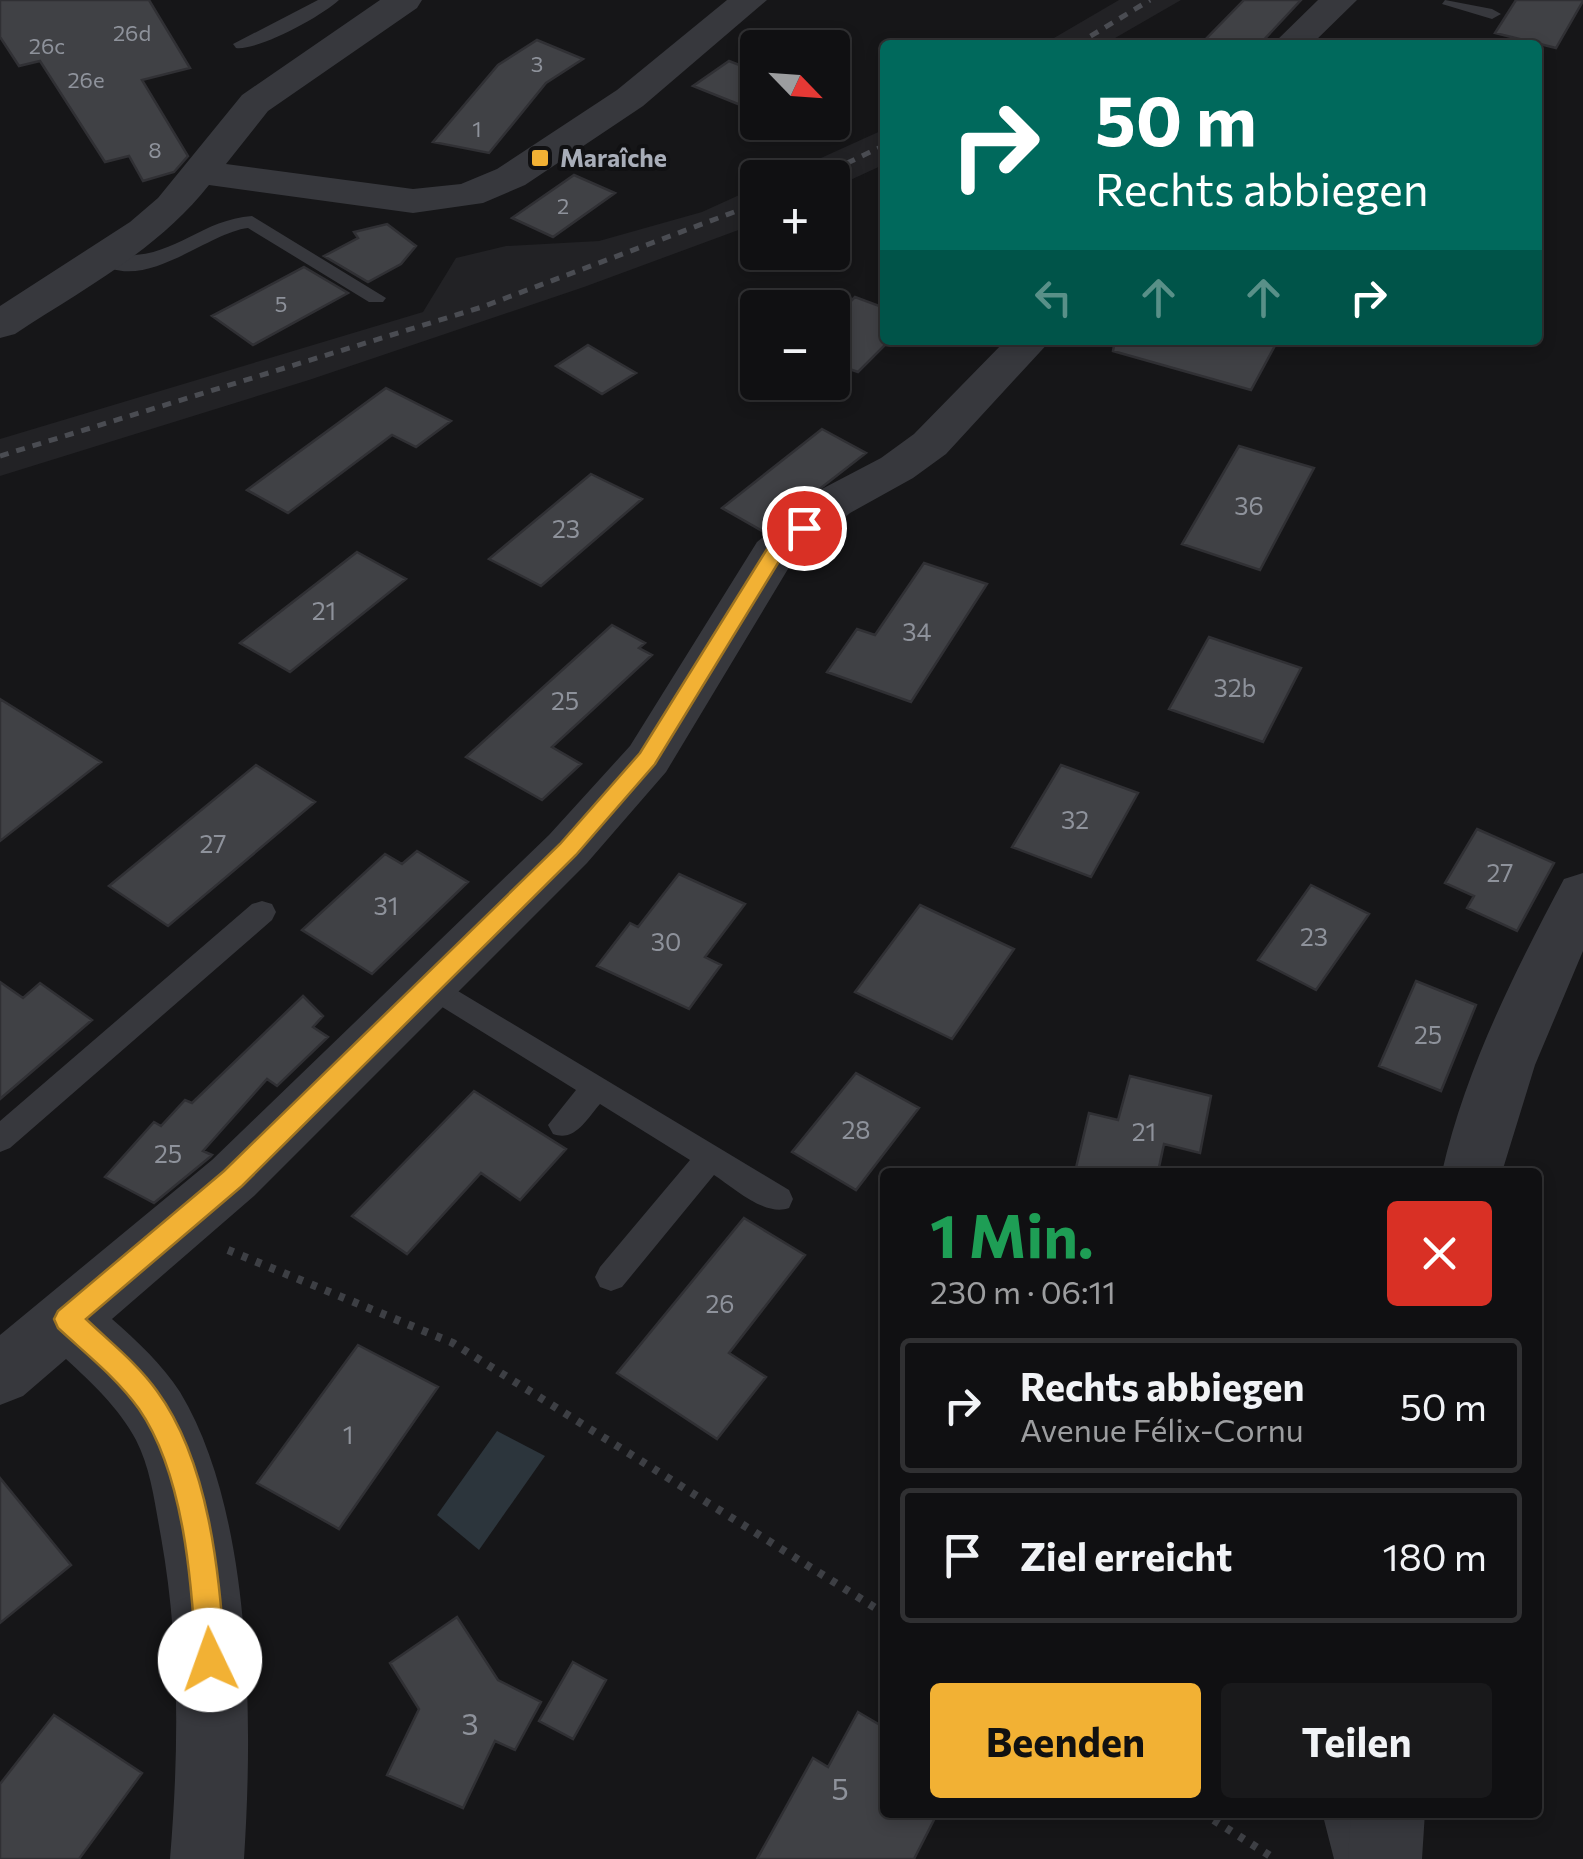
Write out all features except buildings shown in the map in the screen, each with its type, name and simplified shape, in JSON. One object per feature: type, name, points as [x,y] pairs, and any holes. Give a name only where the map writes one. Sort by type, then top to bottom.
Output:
[{"type":"street","points":[[200,172],[413,200],[469,195],[511,177],[630,98],[748,0]]},
{"type":"street","points":[[1296,40],[1340,0]]},
{"type":"street","points":[[0,325],[156,221],[256,103],[389,3]]},
{"type":"street","points":[[0,1374],[233,1178],[568,850],[648,759],[774,554],[834,502],[897,468],[930,444],[1025,345]]},
{"type":"street","points":[[1473,1168],[1485,1118],[1583,894]]},
{"type":"street","points":[[67,1319],[148,1400],[179,1456],[207,1593],[216,1760],[208,1859]]},
{"type":"street","points":[[1384,1859],[1387,1818]]},
{"type":"lane","points":[[242,44],[301,18],[330,0]]},
{"type":"lane","points":[[1451,4],[1492,14]]},
{"type":"lane","points":[[104,258],[122,265],[153,260],[237,224],[252,222],[376,298]]},
{"type":"lane","points":[[0,1140],[262,912]]},
{"type":"lane","points":[[428,984],[778,1199]]},
{"type":"lane","points":[[563,1124],[596,1087]]},
{"type":"lane","points":[[611,1276],[710,1157]]},
{"type":"lane","points":[[1342,1818],[1353,1859]]},
{"type":"path","points":[[224,1248],[453,1343],[880,1611]]},
{"type":"path","points":[[1210,1818],[1275,1859]]},
{"type":"shaded area","points":[[1119,0],[1181,0],[1112,40],[1051,40]]},
{"type":"shaded area","points":[[880,131],[880,166],[850,180],[850,160],[817,160]]},
{"type":"shaded area","points":[[740,195],[740,229],[309,380],[0,476],[0,439],[423,312],[456,258],[506,246],[599,241],[702,212]]},
{"type":"shaded area","points":[[497,1431],[545,1456],[479,1550],[437,1515]]},
{"type":"railway","points":[[1084,40],[1150,0]]},
{"type":"railway","points":[[850,162],[880,147]]},
{"type":"railway","points":[[0,456],[482,307],[740,210]]},
{"type":"place","name":"Maraîche","points":[[540,158]]},
{"type":"route","points":[[210,1660],[207,1593],[179,1456],[148,1400],[67,1319],[233,1178],[568,850],[648,759],[774,554],[804,528]]}]
